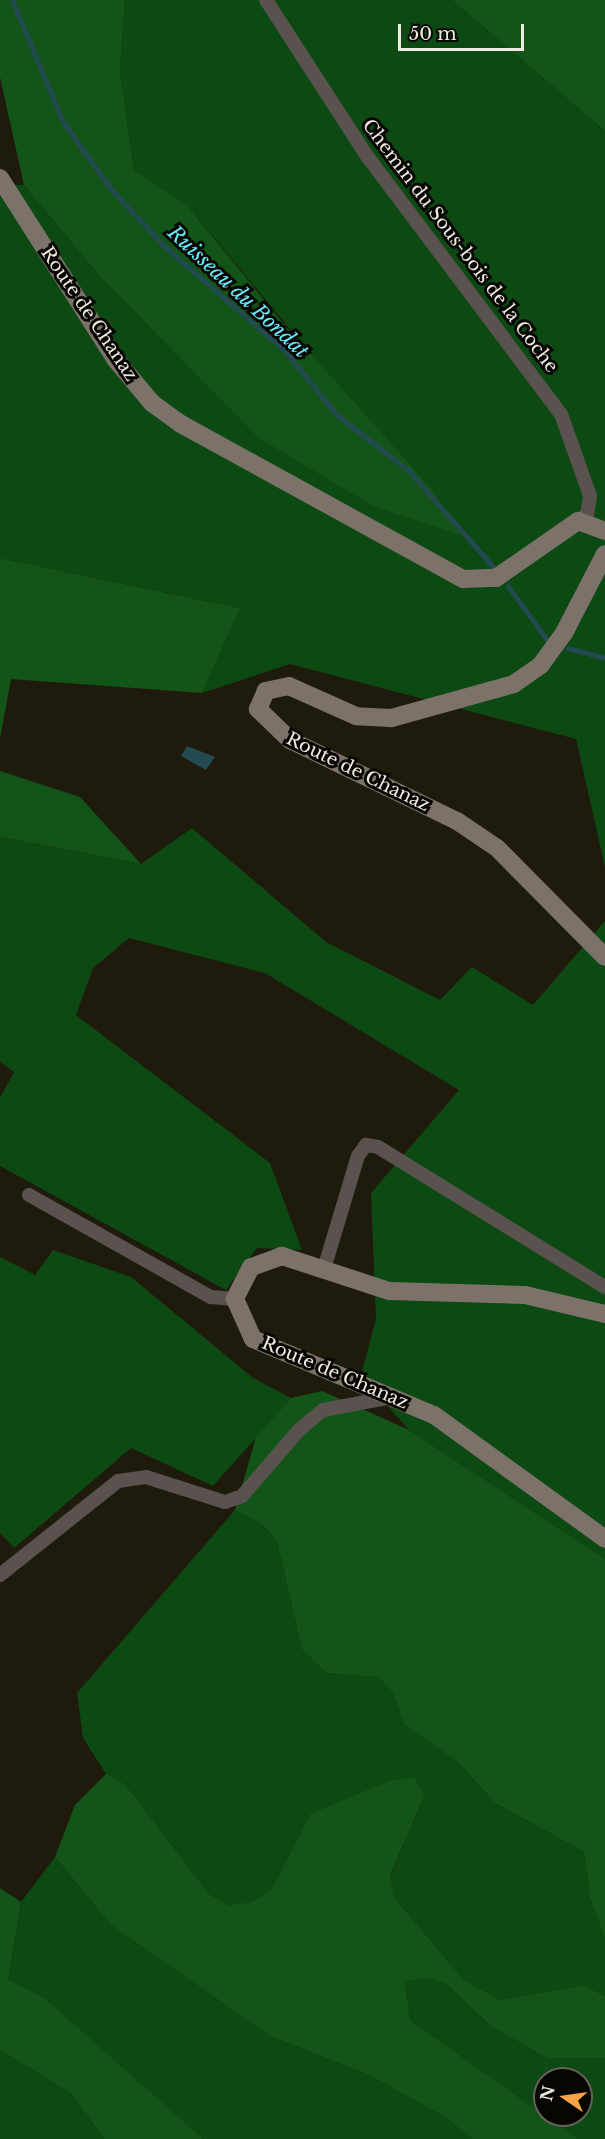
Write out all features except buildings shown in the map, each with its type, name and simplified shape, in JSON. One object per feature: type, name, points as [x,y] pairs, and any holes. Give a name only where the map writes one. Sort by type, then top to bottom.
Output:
[{"type":"street","name":"Chemin du Sous-bois de la Coche","points":[[266,0],[368,156],[561,414],[590,496],[587,514],[578,521]]},
{"type":"street","name":"Route de Chanaz","points":[[0,178],[116,360],[152,403],[181,424],[463,579],[496,578],[578,521]]},
{"type":"street","points":[[578,521],[605,531]]},
{"type":"street","name":"Route de Chanaz","points":[[605,554],[564,633],[541,665],[514,684],[391,718],[356,716],[289,686],[266,691],[258,709],[290,740],[457,821],[497,848],[605,957]]},
{"type":"street","points":[[324,1269],[358,1156],[366,1145],[378,1146],[605,1287]]},
{"type":"street","points":[[28,1195],[211,1297],[235,1299],[243,1276],[268,1258],[282,1256],[389,1291],[525,1295],[605,1314]]},
{"type":"street","name":"Route de Chanaz","points":[[235,1299],[254,1339],[392,1397],[462,1432],[605,1539]]},
{"type":"street","points":[[2,1567],[118,1481],[146,1477],[225,1502],[242,1496],[299,1430],[323,1410],[392,1397]]},
{"type":"green space","points":[[0,0],[125,0],[120,70],[134,170],[186,204],[283,323],[431,488],[463,536],[375,507],[259,438],[97,273],[24,185],[0,77]]},
{"type":"green space","points":[[125,0],[452,0],[605,131],[605,867],[576,739],[290,664],[202,693],[240,608],[0,558],[0,184],[24,185],[97,273],[462,535],[431,488],[324,370],[186,204],[134,170],[120,70]]},
{"type":"green space","points":[[452,0],[605,0],[605,131]]},
{"type":"green space","points":[[0,558],[240,608],[202,693],[11,679],[0,738]]},
{"type":"green space","points":[[0,771],[80,797],[141,864],[0,837]]},
{"type":"green space","points":[[192,828],[326,942],[440,1000],[472,967],[533,1005],[605,921],[605,1559],[409,1430],[361,1375],[376,1319],[371,1193],[459,1090],[265,973],[129,938],[93,968],[76,1015],[270,1163],[302,1250],[257,1248],[226,1290],[0,1166],[0,1098],[14,1072],[0,1062],[0,837],[141,864]]},
{"type":"green space","points":[[53,1250],[131,1277],[253,1378],[291,1398],[213,1486],[131,1448],[14,1548],[0,1533],[0,1257],[35,1275]]},
{"type":"green space","points":[[322,1391],[409,1430],[605,1559],[605,1939],[590,1898],[584,1852],[495,1803],[458,1762],[404,1725],[393,1693],[379,1677],[327,1673],[302,1650],[277,1542],[263,1525],[235,1510],[256,1437],[291,1398]]},
{"type":"green space","points":[[235,1510],[263,1525],[277,1542],[302,1650],[327,1673],[379,1676],[393,1693],[404,1725],[458,1762],[495,1803],[584,1852],[590,1898],[605,1939],[605,1996],[583,1985],[500,2000],[463,1979],[394,1897],[390,1877],[424,1797],[310,1814],[271,1890],[251,1902],[229,1905],[209,1894],[125,1784],[106,1774],[83,1738],[77,1693]]},
{"type":"green space","points":[[106,1774],[125,1784],[209,1894],[229,1905],[251,1902],[271,1890],[310,1814],[392,1780],[415,1778],[424,1797],[390,1876],[394,1897],[463,1979],[500,2000],[583,1985],[605,1996],[605,2058],[547,2058],[492,2027],[446,1984],[426,1978],[405,1981],[410,2020],[533,2107],[533,2127],[561,2127],[578,2139],[472,2139],[445,2117],[369,2075],[270,2036],[111,1925],[55,1857],[75,1805]]},
{"type":"green space","points":[[55,1857],[111,1925],[270,2036],[369,2075],[445,2117],[472,2139],[203,2139],[8,1980],[21,1902]]},
{"type":"green space","points":[[0,1888],[21,1902],[8,1980],[44,1998],[203,2139],[104,2139],[72,2094],[0,2050]]},
{"type":"green space","points":[[426,1978],[446,1984],[492,2027],[547,2058],[605,2058],[605,2139],[578,2139],[561,2127],[593,2127],[593,2067],[533,2067],[533,2107],[410,2020],[405,1980]]},
{"type":"green space","points":[[0,2050],[72,2094],[104,2139],[0,2139]]},
{"type":"water","points":[[187,746],[215,757],[206,770],[181,756]]},
{"type":"waterway","name":"Ruisseau du Bondat","points":[[12,0],[63,122],[111,189],[164,246],[284,350],[337,415],[408,470],[494,568]]},
{"type":"waterway","name":"Ruisseau du Bondat","points":[[508,586],[547,640]]},
{"type":"waterway","name":"Ruisseau du Bondat","points":[[568,648],[605,658]]}]
